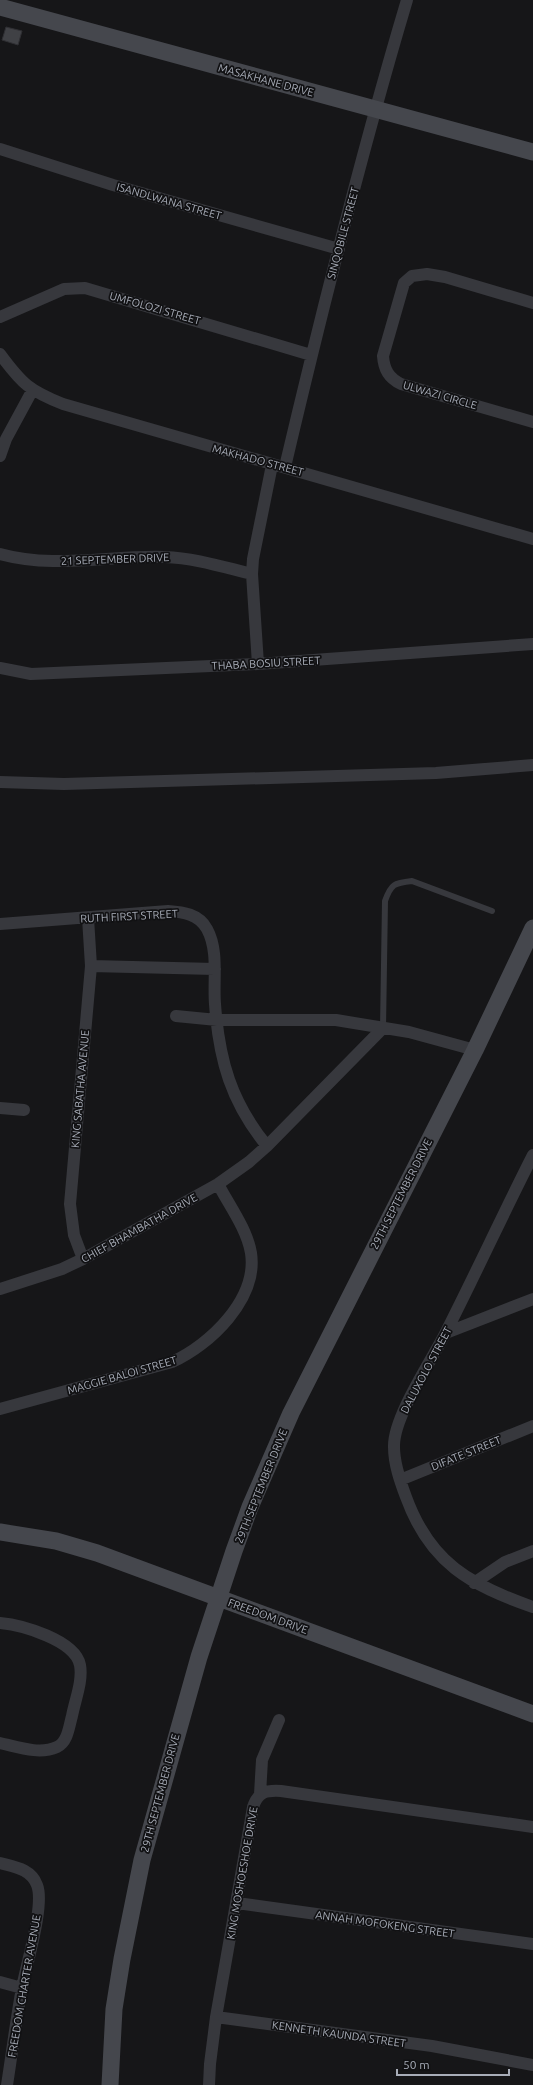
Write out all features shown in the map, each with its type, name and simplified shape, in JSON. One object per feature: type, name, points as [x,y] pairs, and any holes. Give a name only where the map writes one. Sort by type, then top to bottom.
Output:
[{"type":"street","name":"SINQOBILE STREET","points":[[285,467],[311,355],[375,110],[407,0]]},
{"type":"street","name":"MASAKHANE DRIVE","points":[[0,7],[533,152]]},
{"type":"street","name":"ISANDLWANA STREET","points":[[0,149],[113,185],[339,248]]},
{"type":"street","name":"ULWAZI CIRCLE","points":[[533,303],[445,277],[427,274],[412,276],[404,283],[383,356],[389,377],[401,384],[533,422]]},
{"type":"street","name":"UMFOLOZI STREET","points":[[0,317],[64,289],[85,288],[311,355]]},
{"type":"street","name":"MAKHADO STREET","points":[[0,354],[20,380],[32,391],[63,404],[533,539]]},
{"type":"street","points":[[0,456],[3,438],[32,391]]},
{"type":"street","points":[[258,664],[252,574],[253,559],[272,465]]},
{"type":"street","name":"21 SEPTEMBER DRIVE","points":[[0,554],[48,561],[146,557],[186,558],[252,574]]},
{"type":"street","name":"THABA BOSIU STREET","points":[[0,668],[31,674],[258,664],[533,644]]},
{"type":"street","points":[[0,782],[64,784],[436,773],[533,765]]},
{"type":"street","name":"RUTH FIRST STREET","points":[[0,924],[168,911],[192,915],[204,924],[210,937],[215,969],[215,1004],[217,1020]]},
{"type":"street","name":"KING SABATHA AVENUE","points":[[83,1259],[74,1235],[70,1204],[91,966],[88,918]]},
{"type":"street","name":"29TH SEPTEMBER DRIVE","points":[[110,2085],[114,2009],[132,1903],[168,1764],[218,1597],[250,1507],[291,1413],[475,1050],[533,928]]},
{"type":"street","points":[[91,966],[215,969]]},
{"type":"street","points":[[176,1016],[217,1020],[336,1020],[430,1037],[475,1050]]},
{"type":"street","points":[[217,1020],[225,1070],[231,1088],[246,1119],[267,1146]]},
{"type":"street","name":"CHIEF BHAMBATHA DRIVE","points":[[0,1289],[62,1269],[83,1259],[218,1184],[267,1146],[383,1028]]},
{"type":"street","points":[[0,1108],[24,1110]]},
{"type":"street","name":"DALUXOLO STREET","points":[[532,1159],[446,1333],[406,1406],[398,1425],[394,1446],[400,1480],[419,1525],[434,1548],[449,1565],[474,1583],[533,1607]]},
{"type":"street","name":"MAGGIE BALOI STREET","points":[[0,1408],[172,1362],[193,1352],[218,1332],[235,1308],[245,1290],[250,1276],[252,1263],[247,1240],[218,1184]]},
{"type":"street","points":[[446,1333],[533,1299]]},
{"type":"street","name":"DIFATE STREET","points":[[400,1480],[533,1426]]},
{"type":"street","name":"FREEDOM DRIVE","points":[[0,1532],[32,1537],[77,1547],[218,1597],[533,1714]]},
{"type":"street","points":[[474,1583],[505,1562],[533,1551]]},
{"type":"street","points":[[0,1623],[28,1629],[62,1643],[76,1656],[80,1671],[67,1736],[59,1746],[44,1751],[0,1742]]},
{"type":"street","points":[[260,1794],[262,1760],[279,1720]]},
{"type":"street","name":"KING MOSHOESHOE DRIVE","points":[[209,2085],[216,2017],[253,1806],[260,1794],[268,1791],[281,1791],[533,1828]]},
{"type":"street","name":"FREEDOM CHARTER AVENUE","points":[[0,1863],[22,1869],[30,1873],[38,1887],[38,1913],[22,1988],[7,2085]]},
{"type":"street","name":"ANNAH MOFOKENG STREET","points":[[237,1903],[533,1944]]},
{"type":"street","points":[[0,1982],[22,1988]]},
{"type":"street","name":"KENNETH KAUNDA STREET","points":[[216,2017],[432,2046],[533,2065]]},
{"type":"lane","points":[[383,1028],[386,901],[390,888],[399,882],[412,881],[492,911]]},
{"type":"building","points":[[6,27],[22,31],[18,45],[2,40]]}]
